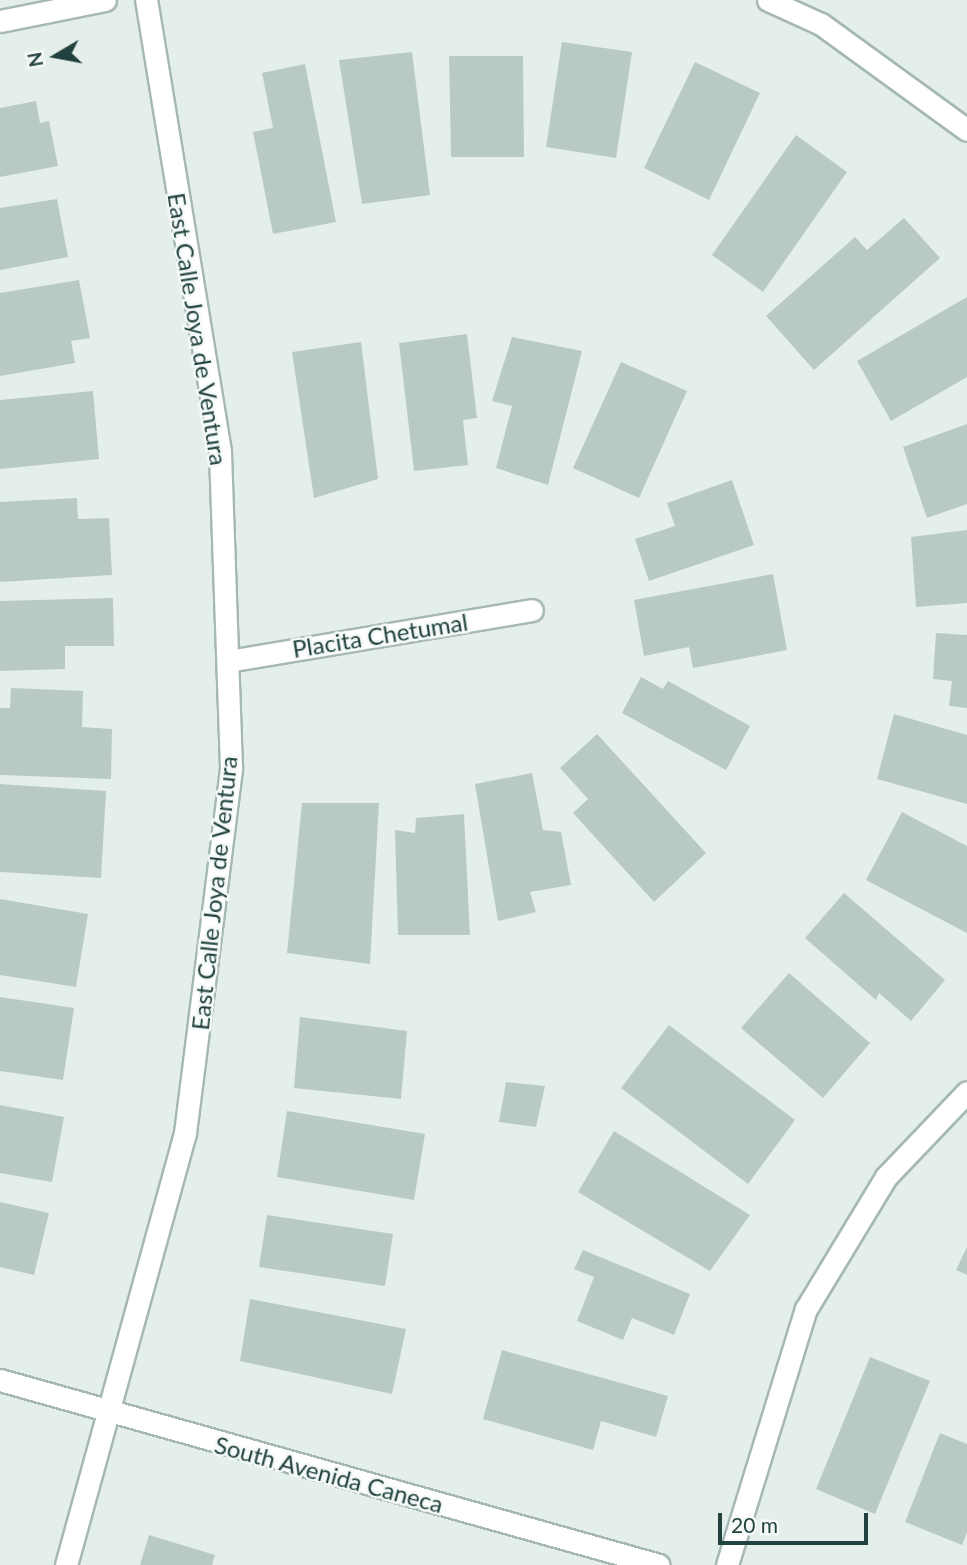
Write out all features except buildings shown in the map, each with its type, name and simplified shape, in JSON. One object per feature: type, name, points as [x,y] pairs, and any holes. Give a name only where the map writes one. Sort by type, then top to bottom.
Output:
[{"type":"street","points":[[0,21],[105,0]]},
{"type":"street","name":"East Calle Joya de Ventura","points":[[66,1565],[185,1133],[231,768],[220,451],[146,0]]},
{"type":"street","points":[[768,0],[821,24],[967,130]]},
{"type":"street","name":"Placita Chetumal","points":[[228,661],[532,610]]},
{"type":"street","points":[[727,1565],[806,1309],[886,1177],[967,1092]]},
{"type":"street","name":"South Avenida Caneca","points":[[0,1380],[107,1413],[659,1565]]}]
